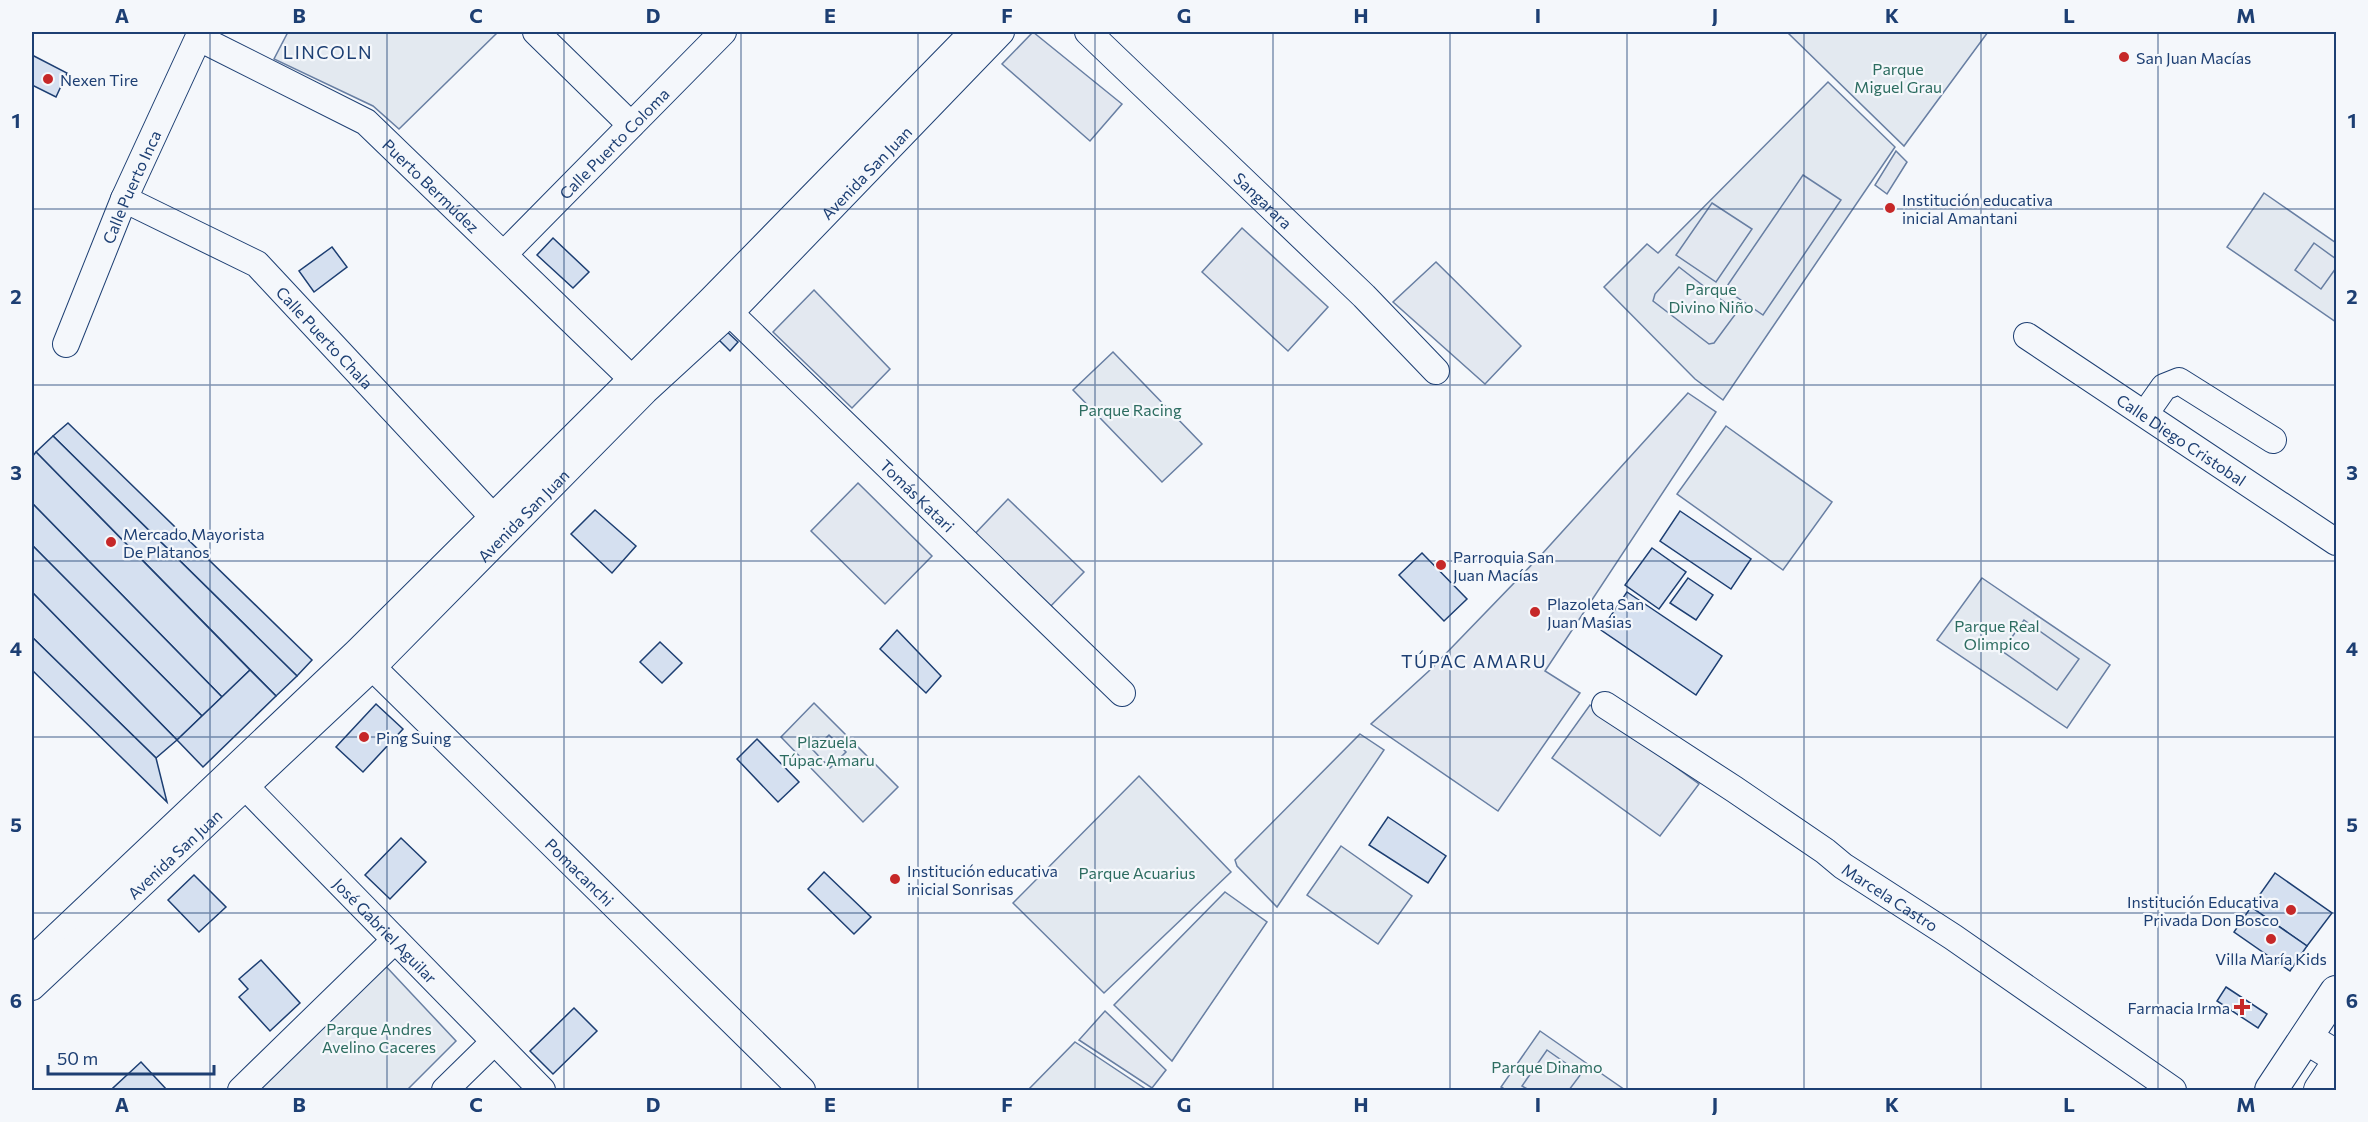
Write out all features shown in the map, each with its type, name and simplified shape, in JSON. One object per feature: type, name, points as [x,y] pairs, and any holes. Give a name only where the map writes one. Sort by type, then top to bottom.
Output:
[{"type":"main road","points":[[2271,1090],[2337,992]]},
{"type":"main road","points":[[2306,1038],[2337,1056]]},
{"type":"main road","points":[[2320,1090],[2337,1066]]},
{"type":"street","points":[[536,32],[631,125]]},
{"type":"street","name":"Calle Puerto Coloma","points":[[504,254],[723,32]]},
{"type":"street","name":"Avenida San Juan","points":[[32,987],[239,780],[645,391],[973,32]]},
{"type":"street","name":"Avenida San Juan","points":[[365,660],[493,517],[632,379],[721,306],[1001,32]]},
{"type":"street","name":"Sangarara","points":[[1088,32],[1364,296],[1436,371]]},
{"type":"street","name":"Calle Puerto Inca","points":[[66,344],[124,199],[200,35]]},
{"type":"street","name":"Puerto Bermúdez","points":[[200,35],[366,122],[632,379]]},
{"type":"street","name":"Calle Puerto Chala","points":[[124,199],[257,264],[493,517]]},
{"type":"street","name":"Tomás Katari","points":[[721,306],[1122,693]]},
{"type":"street","name":"Calle Diego Cristobal","points":[[2027,336],[2337,542]]},
{"type":"street","points":[[2145,414],[2164,387],[2179,381],[2273,440]]},
{"type":"street","name":"Pomacanchi","points":[[365,660],[801,1090]]},
{"type":"street","name":"Marcela Castro","points":[[1605,705],[1953,937],[2172,1090]]},
{"type":"street","name":"Avenida San Juan","points":[[32,960],[239,780]]},
{"type":"street","name":"José Gabriel Aguilar","points":[[239,780],[542,1090]]},
{"type":"street","points":[[241,1090],[395,940]]},
{"type":"street","points":[[444,1090],[494,1042]]},
{"type":"green space","points":[[288,32],[498,32],[399,129],[373,106],[274,59]]},
{"type":"green space","name":"Parque Miguel Grau","points":[[1787,32],[1988,32],[1904,146]]},
{"type":"green space","name":"Parque Divino Niño","points":[[1828,82],[1895,147],[1723,400],[1695,379],[1604,287],[1647,244],[1658,253]]},
{"type":"green space","points":[[2264,193],[2336,243],[2336,322],[2227,247]]},
{"type":"green space","name":"Parque Racing","points":[[1113,352],[1202,444],[1162,482],[1073,390]]},
{"type":"green space","points":[[1726,426],[1832,502],[1783,570],[1677,494]]},
{"type":"green space","name":"Parque Real Olimpico","points":[[1982,578],[2110,665],[2067,728],[1937,640]]},
{"type":"green space","name":"Plazuela Túpac Amaru","points":[[814,703],[898,787],[863,822],[781,737]]},
{"type":"green space","points":[[1360,734],[1384,750],[1277,907],[1237,866],[1235,860]]},
{"type":"green space","name":"Parque Acuarius","points":[[1139,776],[1231,872],[1104,993],[1013,903]]},
{"type":"green space","points":[[1341,846],[1412,896],[1378,944],[1307,895]]},
{"type":"green space","points":[[1225,892],[1267,922],[1172,1061],[1114,1005]]},
{"type":"green space","name":"Parque Andres Avelino Caceres","points":[[380,960],[456,1041],[407,1090],[254,1090]]},
{"type":"green space","name":"Parque Dinamo","points":[[1540,1031],[1625,1090],[1506,1090],[1501,1087]]},
{"type":"green space","points":[[1075,1042],[1147,1090],[1028,1090]]},
{"type":"shaded area","points":[[1033,32],[1122,104],[1090,141],[1002,64]]},
{"type":"shaded area","points":[[1896,151],[1907,162],[1887,194],[1875,185]]},
{"type":"shaded area","points":[[1803,175],[1841,200],[1763,315],[1725,289]]},
{"type":"shaded area","points":[[1712,203],[1752,229],[1716,282],[1676,255]]},
{"type":"shaded area","points":[[1242,228],[1328,307],[1288,351],[1202,272]]},
{"type":"shaded area","points":[[2314,243],[2336,259],[2336,268],[2321,289],[2295,270]]},
{"type":"shaded area","points":[[1436,262],[1521,346],[1485,384],[1393,302]]},
{"type":"shaded area","points":[[1679,267],[1737,312],[1714,343],[1709,344],[1653,301],[1655,294]]},
{"type":"shaded area","points":[[814,290],[890,369],[852,408],[773,332]]},
{"type":"shaded area","name":"Plazoleta San Juan Masias","points":[[1688,393],[1716,412],[1545,671],[1580,693],[1498,811],[1371,724],[1430,670],[1542,554]]},
{"type":"shaded area","points":[[858,483],[932,556],[885,604],[811,531]]},
{"type":"shaded area","points":[[1008,499],[1084,572],[1046,611],[970,539]]},
{"type":"shaded area","points":[[2024,620],[2079,659],[2057,690],[2002,651]]},
{"type":"shaded area","points":[[1590,705],[1699,784],[1660,836],[1552,758]]},
{"type":"shaded area","points":[[829,735],[846,752],[830,768],[813,750]]},
{"type":"shaded area","points":[[1105,1011],[1166,1070],[1152,1088],[1079,1040]]},
{"type":"shaded area","points":[[1547,1050],[1581,1074],[1569,1090],[1529,1090],[1522,1086]]},
{"type":"building","name":"Nexen Tire","points":[[32,55],[67,73],[56,97],[32,85]]},
{"type":"building","points":[[553,238],[589,272],[573,288],[537,255]]},
{"type":"building","points":[[332,247],[347,267],[314,292],[299,271]]},
{"type":"building","points":[[723,328],[738,342],[730,351],[715,336]]},
{"type":"building","points":[[68,423],[312,660],[297,676],[53,436]]},
{"type":"building","points":[[53,436],[297,676],[276,696],[36,452]]},
{"type":"building","points":[[36,452],[250,670],[222,697],[32,503],[32,457]]},
{"type":"building","points":[[32,503],[222,697],[202,716],[32,545]]},
{"type":"building","points":[[595,510],[636,546],[612,573],[571,534]]},
{"type":"building","points":[[1680,511],[1751,559],[1731,589],[1660,541]]},
{"type":"building","points":[[32,545],[202,716],[177,740],[32,592]]},
{"type":"building","points":[[1652,548],[1686,572],[1659,609],[1625,585]]},
{"type":"building","points":[[1422,553],[1467,599],[1444,621],[1399,575]]},
{"type":"building","points":[[1688,578],[1713,595],[1696,620],[1670,603]]},
{"type":"building","points":[[32,592],[177,740],[156,758],[32,637]]},
{"type":"building","points":[[1627,592],[1722,656],[1696,695],[1601,630]]},
{"type":"building","points":[[897,630],[941,676],[926,693],[880,649]]},
{"type":"building","points":[[32,637],[156,758],[167,802],[32,670]]},
{"type":"building","points":[[660,642],[682,663],[662,683],[640,662]]},
{"type":"building","points":[[250,670],[276,696],[203,767],[177,740]]},
{"type":"building","points":[[376,704],[403,729],[363,772],[336,747]]},
{"type":"building","points":[[757,739],[799,782],[778,802],[737,759]]},
{"type":"building","points":[[1388,817],[1446,856],[1428,883],[1369,845]]},
{"type":"building","points":[[401,838],[426,862],[390,899],[365,875]]},
{"type":"building","points":[[824,872],[871,917],[854,934],[808,889]]},
{"type":"building","name":"Institución Educativa Privada Don Bosco","points":[[2275,873],[2332,913],[2307,946],[2251,907]]},
{"type":"building","points":[[194,875],[226,907],[199,932],[168,900]]},
{"type":"building","name":"Villa María Kids","points":[[2251,907],[2307,946],[2290,971],[2234,932]]},
{"type":"building","points":[[261,960],[300,1003],[270,1031],[239,997],[248,989],[239,979]]},
{"type":"building","name":"Farmacia Irma","points":[[2226,987],[2267,1014],[2258,1028],[2217,1001]]},
{"type":"building","points":[[574,1008],[597,1031],[553,1074],[530,1051]]},
{"type":"building","points":[[141,1062],[167,1090],[116,1090],[113,1088]]},
{"type":"place","name":"San Juan Macías","points":[[2124,57]]},
{"type":"place","name":"Nexen Tire","points":[[48,79]]},
{"type":"place","name":"Institución educativa inicial Amantani","points":[[1890,208]]},
{"type":"place","name":"Mercado Mayorista De Platanos","points":[[111,542]]},
{"type":"place","name":"Parroquia San Juan Macías","points":[[1441,565]]},
{"type":"place","name":"Plazoleta San Juan Masias","points":[[1535,612]]},
{"type":"place","name":"Ping Suing","points":[[364,737]]},
{"type":"place","name":"Institución educativa inicial Sonrisas","points":[[895,879]]},
{"type":"place","name":"Institución Educativa Privada Don Bosco","points":[[2291,910]]},
{"type":"place","name":"Villa María Kids","points":[[2271,939]]},
{"type":"place","name":"Farmacia Irma","points":[[2242,1007]]},
{"type":"district","name":"LINCOLN","points":[[328,52]]},
{"type":"district","name":"TÚPAC AMARU","points":[[1474,661]]}]
